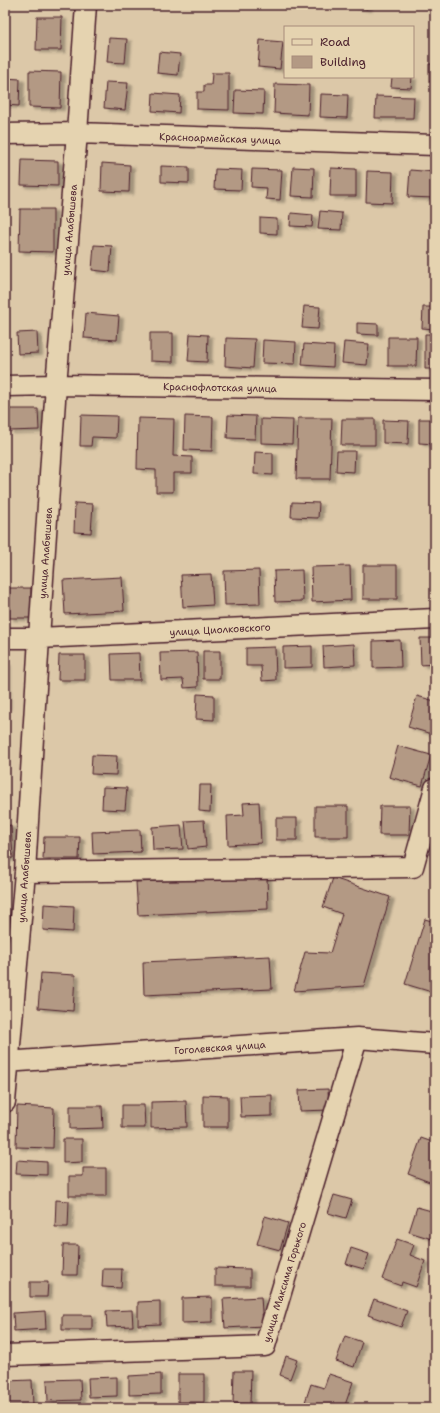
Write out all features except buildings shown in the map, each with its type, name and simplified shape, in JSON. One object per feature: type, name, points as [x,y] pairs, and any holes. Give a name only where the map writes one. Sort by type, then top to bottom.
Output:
[{"type":"street","name":"улица Алабышева","points":[[5,1102],[7,1062],[26,872],[39,638],[56,385],[86,5]]},
{"type":"street","name":"Красноармейская улица","points":[[5,134],[77,133],[435,146]]},
{"type":"street","name":"Краснофлотская улица","points":[[5,386],[56,385],[435,390]]},
{"type":"street","name":"улица Циолковского","points":[[5,638],[39,638],[435,619]]},
{"type":"street","points":[[26,872],[413,867],[435,788]]},
{"type":"street","name":"Гоголевская улица","points":[[7,1062],[357,1038],[435,1044]]},
{"type":"street","name":"улица Максима Горького","points":[[5,1355],[265,1346],[357,1038]]}]
